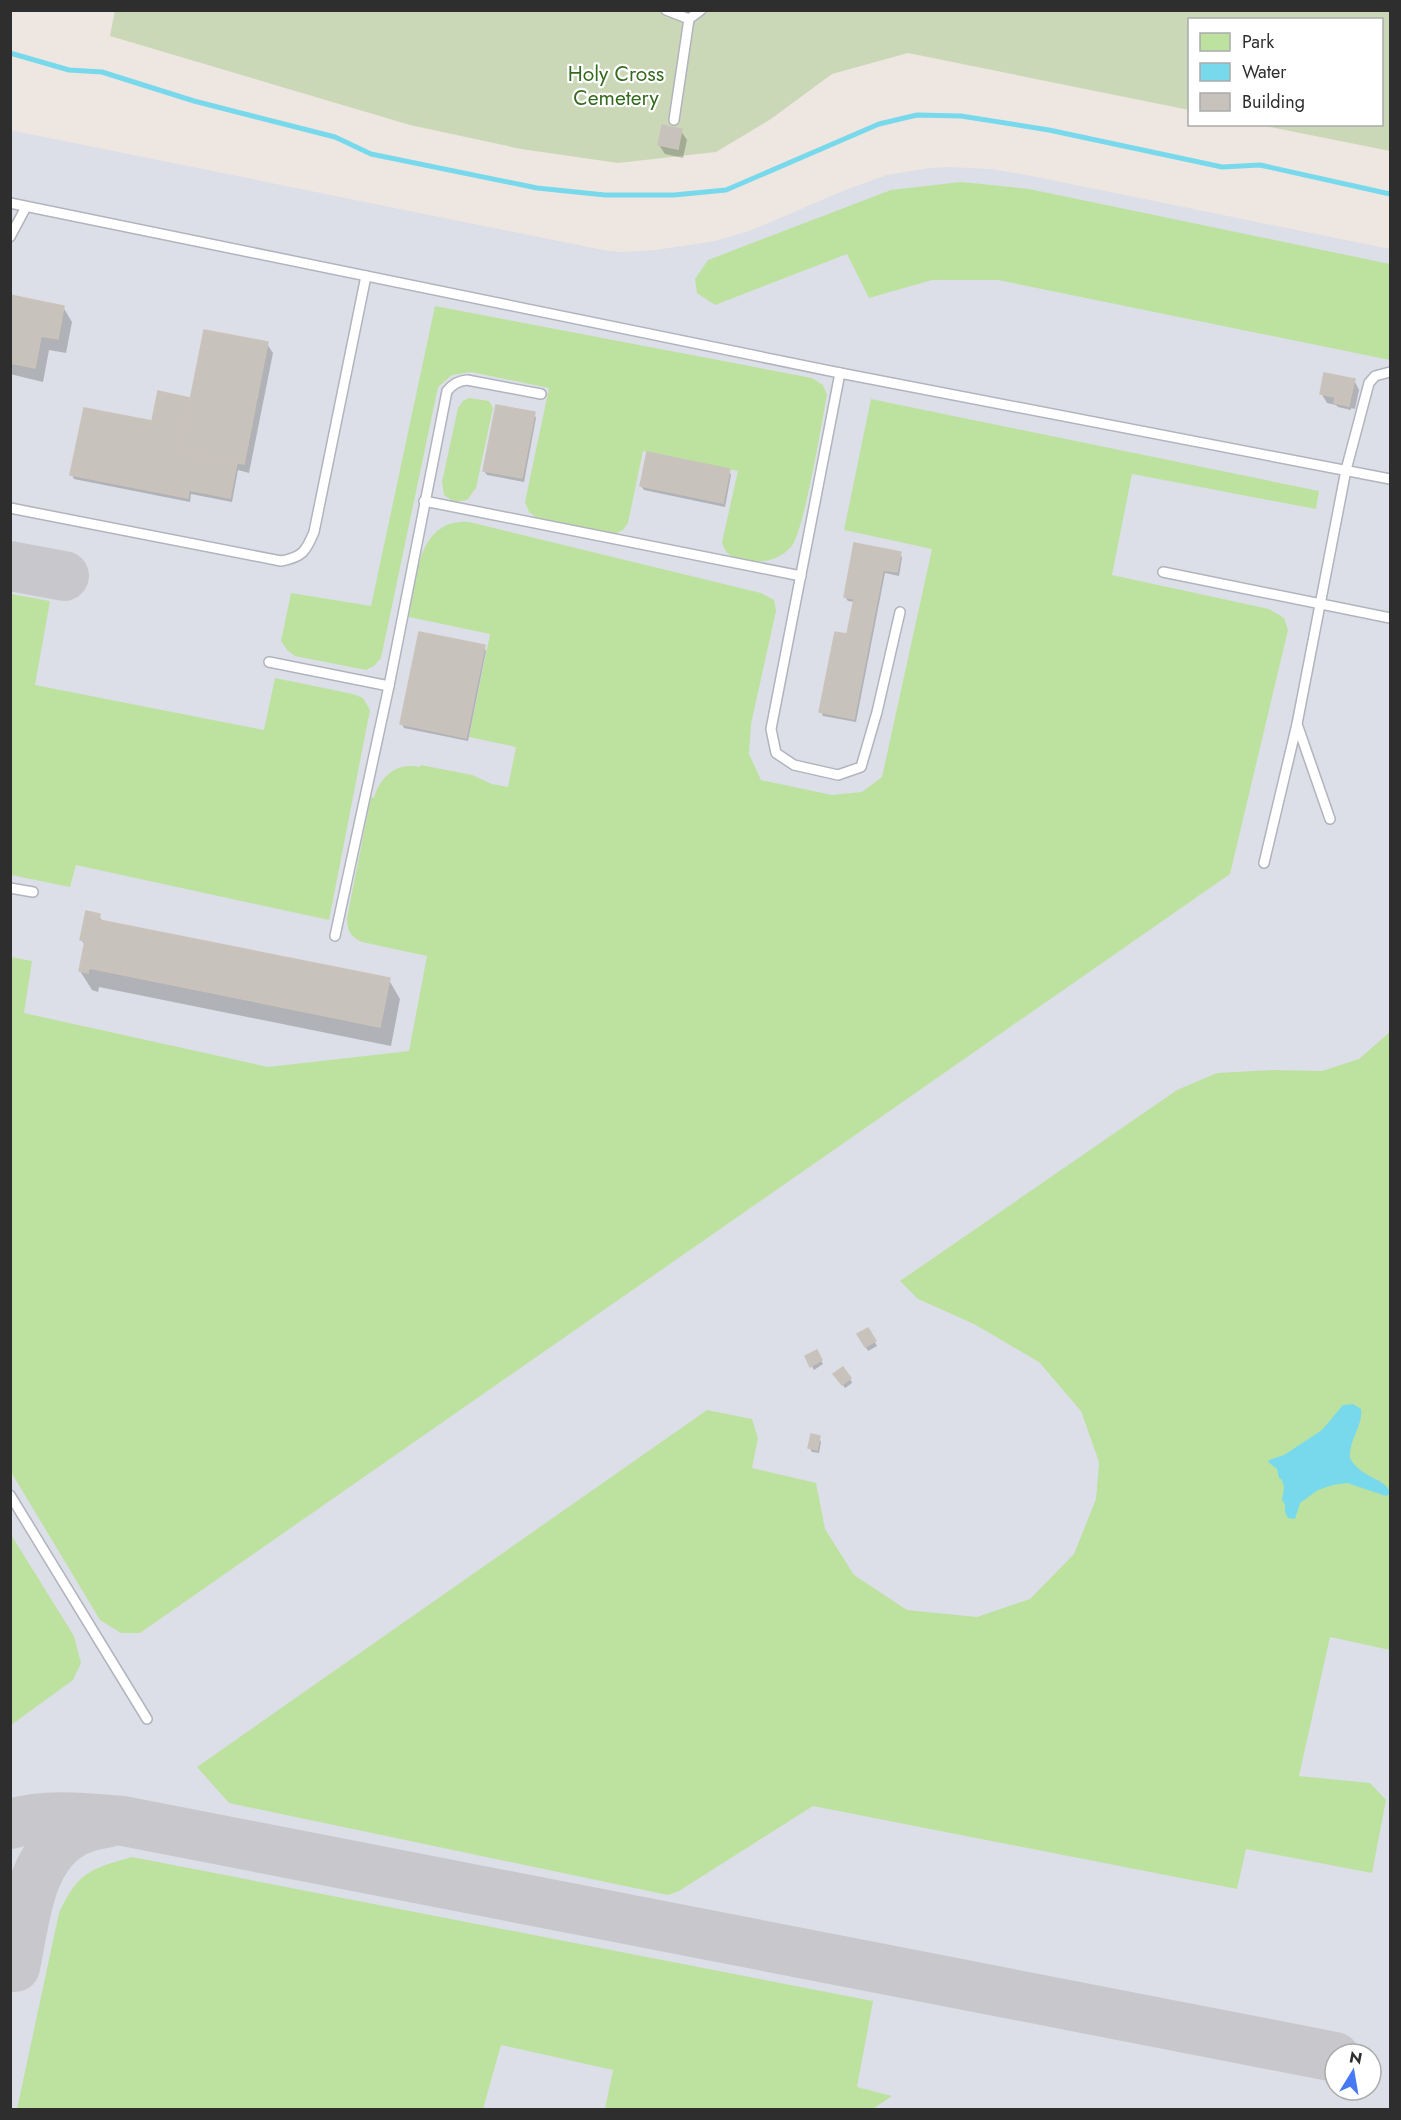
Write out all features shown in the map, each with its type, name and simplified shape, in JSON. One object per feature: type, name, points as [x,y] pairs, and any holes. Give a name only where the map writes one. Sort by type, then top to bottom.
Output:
[{"type":"lane","points":[[666,10],[689,19]]},
{"type":"lane","points":[[674,120],[689,19],[701,10]]},
{"type":"lane","points":[[10,203],[840,373],[1390,479]]},
{"type":"lane","points":[[10,237],[26,207]]},
{"type":"lane","points":[[10,508],[281,561],[296,558],[306,550],[315,532],[366,276]]},
{"type":"lane","points":[[1264,863],[1297,724],[1346,470],[1370,383],[1375,376],[1390,372]]},
{"type":"lane","points":[[840,373],[771,729],[776,753],[794,765],[838,775],[861,767],[877,712],[900,612]]},
{"type":"lane","points":[[335,936],[389,686],[447,391],[459,380],[467,380],[541,394]]},
{"type":"lane","points":[[424,501],[801,576]]},
{"type":"lane","points":[[1163,572],[1390,618]]},
{"type":"lane","points":[[269,662],[389,686]]},
{"type":"lane","points":[[1297,724],[1330,819]]},
{"type":"lane","points":[[10,888],[33,892]]},
{"type":"lane","points":[[10,1495],[147,1719]]},
{"type":"shaded area","points":[[10,130],[621,252],[655,250],[715,241],[752,230],[845,190],[887,175],[949,167],[992,169],[1027,175],[1390,249],[1390,2109],[11,2109]]},
{"type":"green space","name":"Holy Cross Cemetery","points":[[115,10],[1390,11],[1390,151],[1265,126],[1383,126],[1383,18],[1188,18],[1188,110],[908,53],[832,74],[771,119],[716,152],[618,163],[521,149],[410,125],[110,36]]},
{"type":"green space","points":[[961,182],[1029,189],[1390,264],[1390,360],[998,280],[932,280],[869,298],[847,254],[715,305],[697,293],[695,279],[708,260],[891,190]]},
{"type":"green space","points":[[435,306],[812,378],[823,385],[827,395],[812,475],[801,521],[791,547],[781,555],[764,561],[745,560],[730,555],[722,542],[738,471],[643,451],[628,523],[623,530],[614,534],[537,518],[529,512],[525,502],[549,388],[471,372],[452,375],[438,387],[381,658],[374,666],[366,670],[295,656],[281,641],[291,593],[371,606]]},
{"type":"green space","points":[[469,398],[489,401],[493,408],[476,488],[467,500],[454,502],[444,495],[442,482],[458,408],[463,401]]},
{"type":"green space","points":[[871,399],[1319,491],[1316,509],[1132,474],[1112,575],[1269,609],[1284,618],[1288,630],[1230,874],[140,1633],[121,1633],[100,1620],[11,1472],[11,957],[32,961],[24,1013],[268,1067],[409,1051],[427,956],[362,942],[350,933],[348,926],[347,918],[371,797],[374,798],[380,783],[391,772],[404,767],[420,767],[421,765],[472,775],[492,784],[508,787],[516,747],[469,737],[490,634],[409,617],[422,554],[429,541],[439,530],[452,523],[469,522],[761,593],[774,600],[776,611],[751,724],[749,754],[761,780],[832,795],[862,792],[882,777],[932,549],[844,530]]},
{"type":"green space","points":[[11,594],[50,601],[35,685],[264,730],[275,678],[363,698],[370,710],[329,920],[76,865],[70,887],[11,875]]},
{"type":"green space","points":[[1390,1032],[1390,1650],[1330,1637],[1299,1776],[1370,1783],[1386,1800],[1372,1873],[1246,1849],[1237,1889],[813,1806],[679,1891],[668,1895],[229,1803],[197,1767],[707,1410],[752,1419],[758,1438],[752,1468],[816,1483],[825,1529],[854,1575],[907,1610],[977,1617],[1030,1599],[1074,1554],[1096,1499],[1099,1462],[1081,1411],[1039,1362],[974,1324],[918,1299],[900,1281],[1177,1090],[1217,1073],[1272,1070],[1322,1071],[1359,1059]]},
{"type":"green space","points":[[10,1533],[74,1636],[81,1663],[73,1680],[11,1725]]},
{"type":"green space","points":[[132,1857],[873,2001],[857,2087],[892,2096],[871,2110],[605,2109],[613,2070],[501,2045],[483,2109],[17,2109],[59,1913],[79,1880],[95,1869]]},
{"type":"water","points":[[1353,1404],[1361,1409],[1361,1415],[1350,1458],[1361,1470],[1384,1485],[1390,1494],[1386,1496],[1347,1483],[1333,1485],[1318,1490],[1300,1503],[1295,1519],[1288,1518],[1282,1500],[1284,1487],[1282,1480],[1279,1478],[1277,1469],[1268,1462],[1269,1460],[1284,1455],[1322,1430],[1343,1405]]},
{"type":"building","points":[[662,125],[682,129],[678,149],[658,145]]},
{"type":"building","points":[[10,295],[64,306],[58,339],[41,336],[35,368],[10,363]]},
{"type":"building","points":[[204,330],[268,342],[244,464],[180,451]]},
{"type":"building","points":[[1324,373],[1355,379],[1350,400],[1320,394]]},
{"type":"building","points":[[158,391],[190,398],[180,451],[237,463],[230,498],[189,490],[188,498],[70,475],[84,408],[152,421]]},
{"type":"building","points":[[1335,397],[1350,400],[1349,406],[1334,403]]},
{"type":"building","points":[[496,405],[535,412],[522,478],[483,471]]},
{"type":"building","points":[[647,452],[730,469],[723,503],[640,486]]},
{"type":"building","points":[[854,543],[901,552],[897,572],[883,570],[854,719],[819,712],[835,632],[847,634],[854,599],[844,597]]},
{"type":"building","points":[[419,632],[485,645],[466,738],[400,724]]},
{"type":"building","points":[[86,911],[100,914],[99,920],[390,978],[380,1027],[89,968],[88,973],[79,971],[85,941],[80,940]]},
{"type":"building","points":[[868,1328],[876,1341],[865,1347],[857,1334]]},
{"type":"building","points":[[817,1350],[822,1360],[810,1367],[805,1356]]},
{"type":"building","points":[[843,1367],[851,1378],[842,1385],[833,1374]]},
{"type":"building","points":[[811,1434],[820,1436],[817,1450],[808,1448]]},
{"type":"waterway","points":[[10,53],[69,70],[102,72],[194,101],[335,137],[371,154],[537,188],[605,195],[674,195],[726,190],[879,124],[917,115],[961,116],[1049,130],[1222,167],[1260,165],[1390,194]]},
{"type":"taxiway","points":[[10,566],[64,576]]},
{"type":"taxiway","points":[[10,1824],[53,1817],[123,1821],[1323,2055]]},
{"type":"taxiway","points":[[15,1967],[29,1897],[47,1857],[62,1841],[81,1829],[106,1823]]}]
